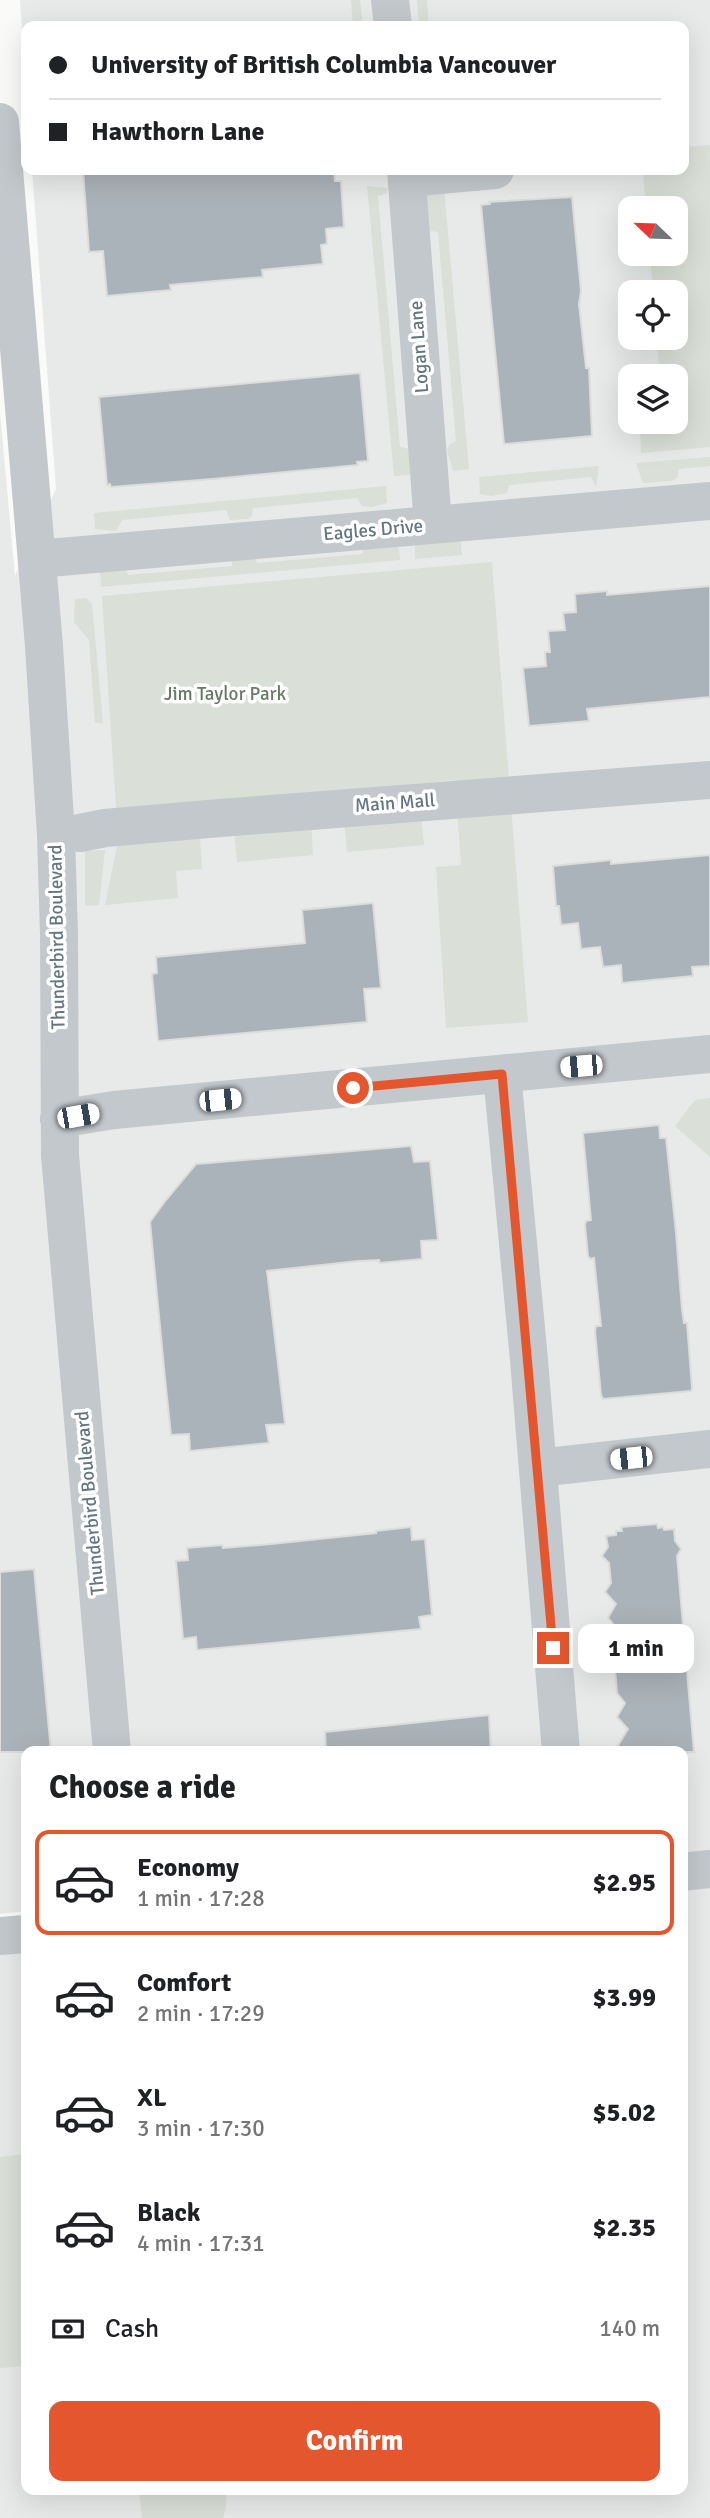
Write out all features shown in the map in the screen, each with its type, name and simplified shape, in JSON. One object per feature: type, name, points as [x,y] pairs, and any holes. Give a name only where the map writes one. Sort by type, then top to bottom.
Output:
[{"type":"street","points":[[390,0],[392,21]]},
{"type":"street","name":"Thunderbird Boulevard","points":[[0,122],[37,559],[56,848],[59,1119],[82,1416],[112,1746]]},
{"type":"street","name":"Logan Lane","points":[[406,175],[433,524]]},
{"type":"street","name":"Eagles Drive","points":[[37,559],[710,500]]},
{"type":"street","name":"Main Mall","points":[[80,833],[105,828],[220,817],[710,780]]},
{"type":"street","points":[[59,1119],[114,1110],[710,1054]]},
{"type":"street","points":[[502,1074],[561,1746]]},
{"type":"street","points":[[538,1468],[710,1449]]},
{"type":"street","points":[[688,1872],[710,1870]]},
{"type":"street","points":[[0,1936],[21,1934]]},
{"type":"shaded area","points":[[20,0],[710,0],[710,2518],[0,2518],[0,1953],[21,1951],[21,2495],[688,2495],[688,1746],[21,1746],[21,1912],[0,1914],[0,412],[15,576],[56,489],[32,175],[689,175],[689,21],[21,21]]},
{"type":"green space","points":[[351,0],[360,0],[362,21],[353,21]]},
{"type":"green space","points":[[417,0],[427,0],[429,21],[419,21]]},
{"type":"green space","points":[[710,145],[710,447],[641,453],[640,434],[688,434],[688,364],[659,364],[658,350],[688,350],[688,280],[652,280],[651,266],[688,266],[688,196],[645,196],[643,175],[689,175],[689,147]]},
{"type":"green space","points":[[367,186],[388,188],[387,193],[378,196],[400,447],[409,449],[410,475],[394,476]]},
{"type":"green space","points":[[444,188],[469,469],[453,471],[447,450],[450,444],[456,441],[438,232],[429,231],[423,193]]},
{"type":"green space","points":[[710,457],[710,466],[679,469],[677,478],[671,481],[643,483],[636,463]]},
{"type":"green space","points":[[599,466],[596,487],[591,477],[509,485],[507,493],[491,496],[480,494],[479,477]]},
{"type":"green space","points":[[386,486],[387,503],[372,507],[362,506],[357,498],[253,508],[252,516],[248,519],[230,520],[226,510],[122,520],[116,531],[95,529],[94,513]]},
{"type":"green space","points":[[455,535],[461,542],[462,555],[415,559],[415,546],[420,538]]},
{"type":"green space","points":[[392,540],[399,549],[400,560],[101,587],[100,571],[126,570],[128,575],[232,566],[232,561],[256,559],[257,563],[362,554],[363,550]]},
{"type":"green space","name":"Jim Taylor Park","points":[[492,562],[528,1022],[446,1028],[436,867],[461,865],[455,780],[211,804],[116,809],[102,596]]},
{"type":"green space","points":[[86,598],[92,604],[103,723],[95,723],[89,640],[74,622],[75,599]]},
{"type":"green space","points":[[421,813],[424,845],[347,852],[344,819]]},
{"type":"green space","points":[[311,822],[313,855],[237,862],[234,829]]},
{"type":"green space","points":[[200,838],[202,869],[176,871],[178,898],[105,905],[118,841]]},
{"type":"green space","points":[[105,850],[99,905],[85,906],[85,851]]},
{"type":"green space","points":[[710,1098],[710,1157],[675,1126],[695,1100]]},
{"type":"green space","points":[[21,2155],[21,2366],[0,2368],[0,2157]]},
{"type":"green space","points":[[140,2495],[226,2495],[223,2518],[142,2518]]},
{"type":"building","points":[[83,175],[334,175],[335,181],[341,181],[344,227],[326,229],[327,244],[321,245],[323,264],[262,270],[263,277],[170,285],[171,290],[107,296],[103,251],[89,252]]},
{"type":"building","points":[[572,197],[581,291],[579,304],[586,368],[589,368],[592,436],[504,444],[481,205],[490,204],[489,202]]},
{"type":"building","points":[[360,373],[368,461],[357,462],[358,465],[213,479],[111,487],[110,484],[107,485],[99,397]]},
{"type":"building","points":[[710,586],[710,697],[587,709],[589,721],[529,726],[523,668],[546,666],[545,652],[550,652],[548,631],[565,630],[563,613],[576,612],[575,594],[607,591],[607,595]]},
{"type":"building","points":[[710,855],[710,966],[692,967],[693,976],[622,983],[621,965],[603,967],[600,947],[581,949],[578,923],[561,925],[559,906],[556,906],[553,866]]},
{"type":"building","points":[[373,903],[381,988],[364,989],[367,1022],[158,1041],[152,974],[157,973],[156,957],[305,943],[302,910]]},
{"type":"building","points":[[659,1125],[660,1138],[666,1138],[692,1388],[691,1391],[603,1399],[595,1331],[596,1326],[601,1326],[594,1258],[590,1259],[588,1256],[585,1225],[586,1221],[591,1220],[583,1133]]},
{"type":"building","points":[[411,1146],[414,1162],[430,1161],[438,1240],[421,1241],[422,1259],[380,1263],[379,1260],[359,1261],[267,1271],[285,1424],[266,1425],[269,1443],[190,1451],[189,1434],[171,1435],[150,1222],[196,1164]]},
{"type":"building","points":[[657,1524],[658,1528],[663,1527],[664,1530],[674,1529],[675,1541],[681,1549],[677,1556],[694,1752],[688,1752],[688,1746],[618,1746],[628,1729],[617,1717],[625,1703],[617,1693],[615,1668],[620,1656],[611,1645],[619,1631],[608,1618],[616,1604],[605,1592],[611,1583],[609,1563],[602,1556],[608,1547],[606,1536],[616,1535],[616,1531],[622,1531],[621,1527]]},
{"type":"building","points":[[411,1527],[412,1540],[425,1539],[432,1615],[419,1617],[421,1629],[197,1650],[196,1637],[183,1639],[176,1561],[188,1560],[187,1548],[271,1544]]},
{"type":"building","points":[[34,1569],[50,1746],[21,1746],[21,1752],[0,1752],[0,1572]]},
{"type":"building","points":[[489,1715],[491,1746],[326,1746],[325,1732]]},
{"type":"route","points":[[353,1088],[502,1074],[553,1648]]}]
